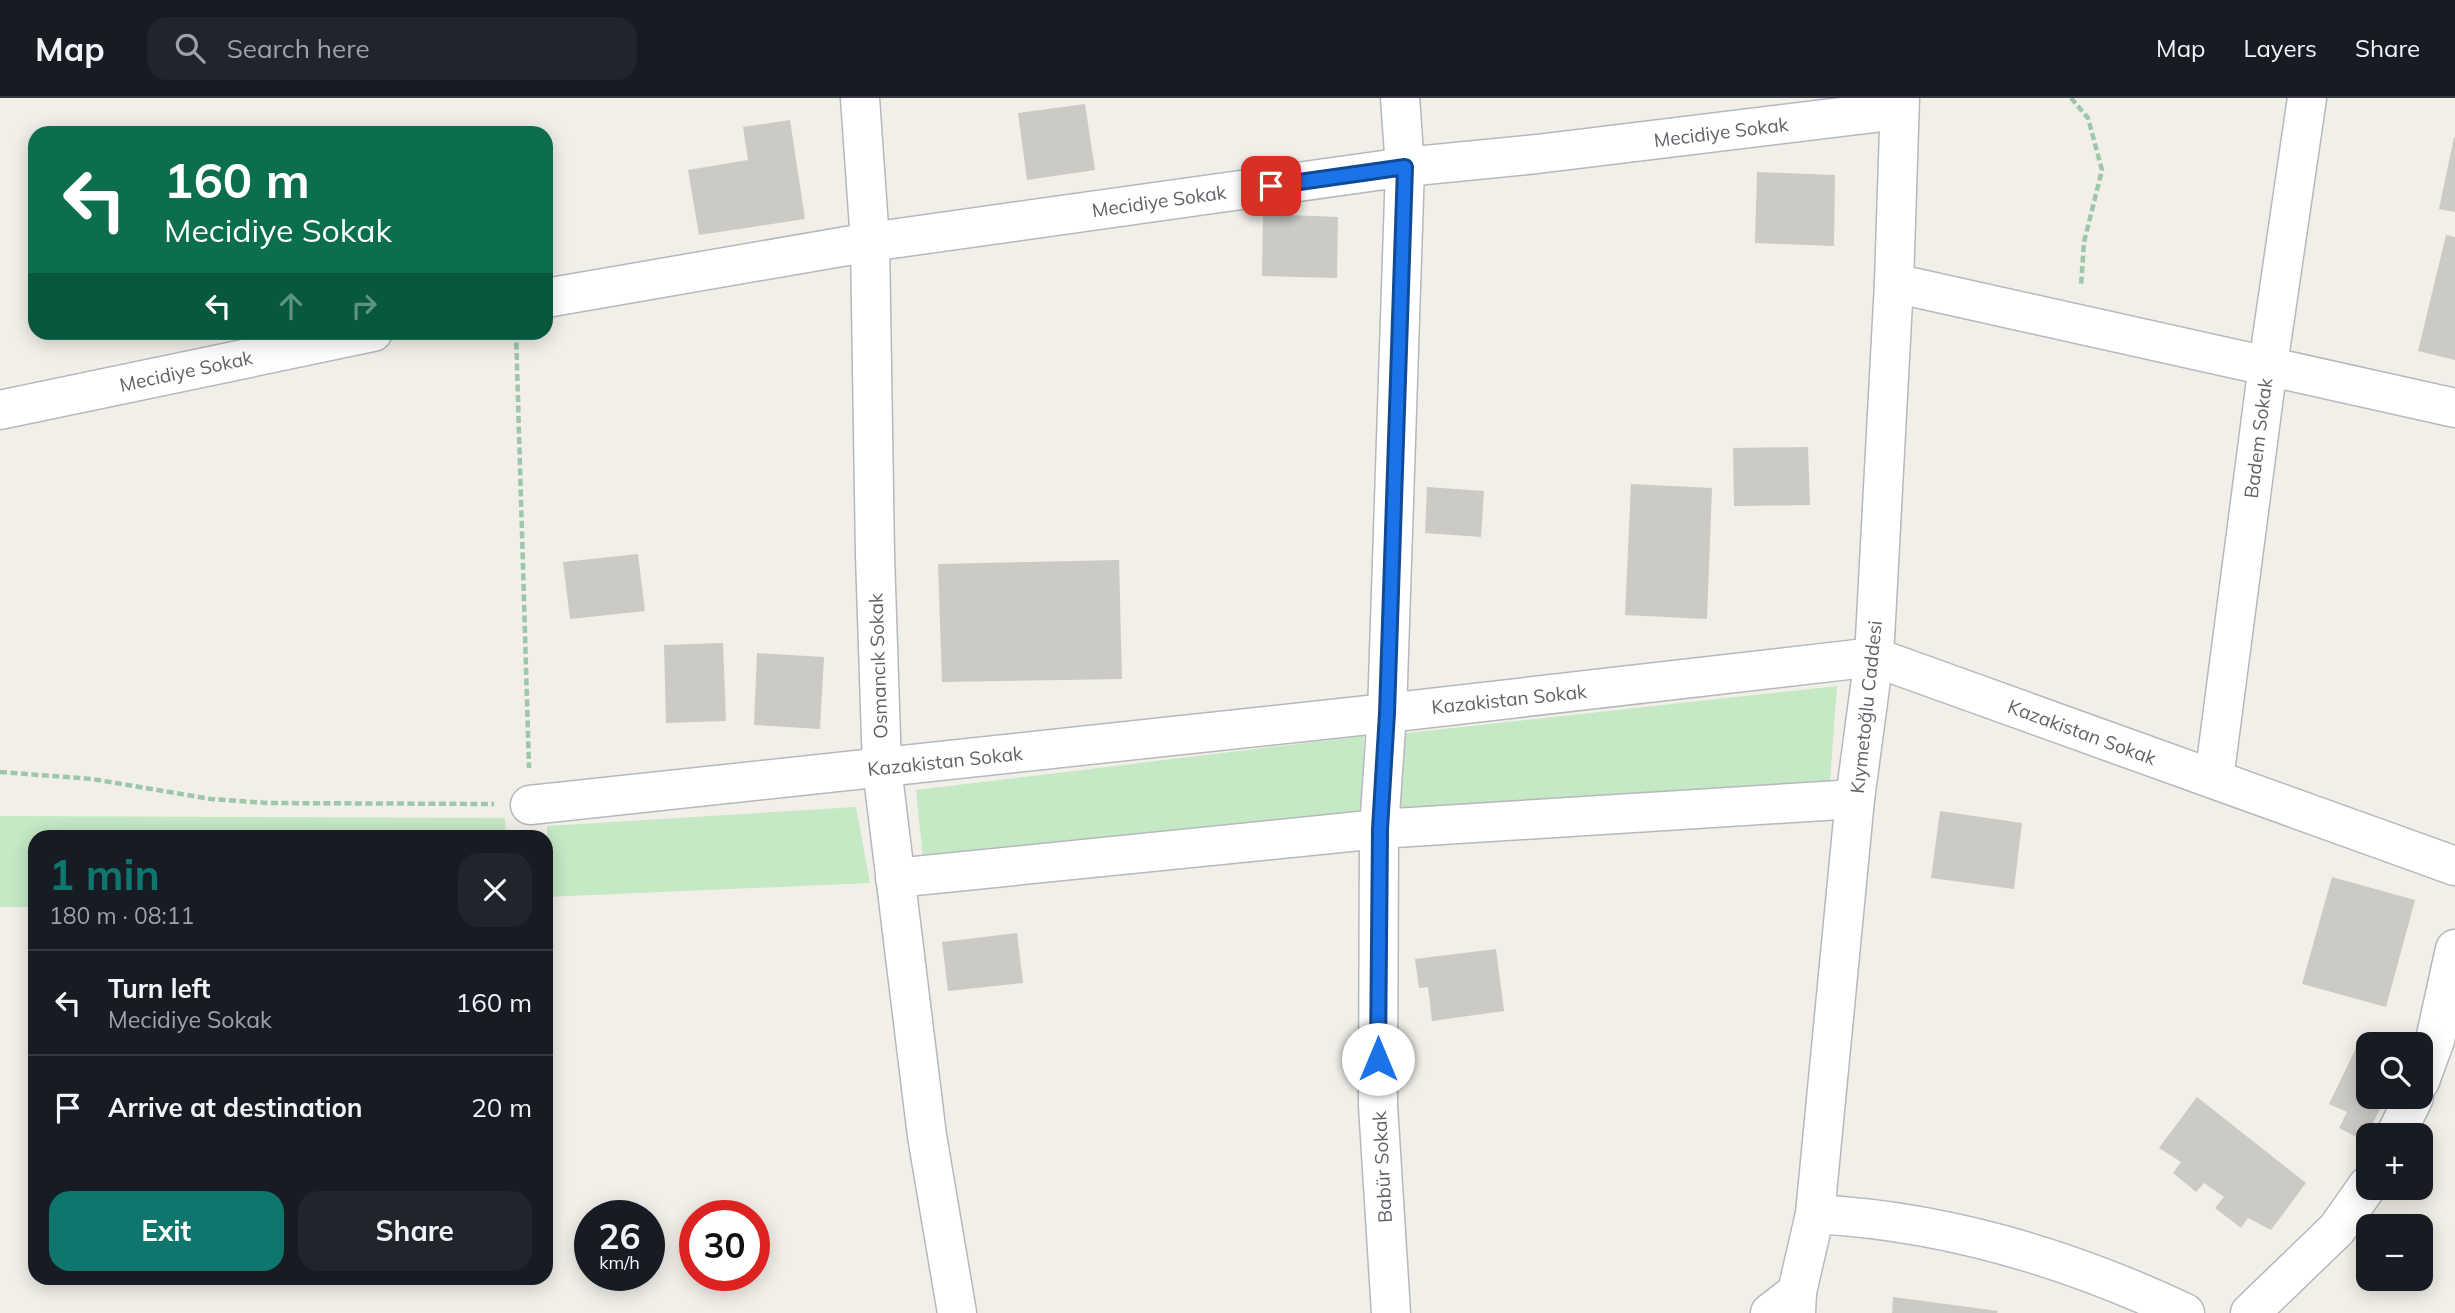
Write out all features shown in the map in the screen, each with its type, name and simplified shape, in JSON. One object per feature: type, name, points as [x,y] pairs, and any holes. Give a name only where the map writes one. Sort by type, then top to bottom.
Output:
[{"type":"street","name":"Osmancık Sokak","points":[[860,98],[870,242],[875,555],[882,768],[928,1136],[957,1313]]},
{"type":"street","name":"Babür Sokak","points":[[1391,1313],[1378,1105],[1380,829],[1387,713],[1405,167],[1400,98]]},
{"type":"street","name":"Badem Sokak","points":[[2214,779],[2268,365],[2307,98]]},
{"type":"street","name":"Mecidiye Sokak","points":[[553,297],[870,242],[1405,167],[1537,154],[1900,104]]},
{"type":"street","name":"Kıymetoğlu Caddesi","points":[[1788,1306],[1815,1214],[1856,799],[1874,657],[1895,283],[1900,104]]},
{"type":"street","points":[[1895,283],[2455,408]]},
{"type":"street","name":"Mecidiye Sokak","points":[[0,410],[335,340]]},
{"type":"street","name":"Kazakistan Sokak","points":[[530,805],[1387,713],[1874,657],[2455,866]]},
{"type":"street","points":[[895,878],[1380,829],[1856,799]]},
{"type":"street","points":[[2433,1045],[2455,949]]},
{"type":"street","points":[[2250,1313],[2336,1229],[2357,1200]]},
{"type":"street","points":[[1815,1214],[1870,1217],[1932,1227],[1995,1243],[2062,1263],[2185,1313]]},
{"type":"path","points":[[2071,98],[2088,118],[2102,170],[2084,242],[2079,324]]},
{"type":"path","points":[[0,772],[92,779],[211,799],[268,803],[530,805],[516,340]]},
{"type":"green space","points":[[1837,686],[1830,781],[1398,815],[1399,734]]},
{"type":"green space","points":[[1364,736],[1362,821],[923,859],[916,790]]},
{"type":"green space","points":[[856,807],[870,883],[553,897],[553,830],[547,830],[547,826]]},
{"type":"green space","points":[[0,816],[505,818],[506,830],[28,830],[28,907],[0,907]]},
{"type":"building","points":[[1085,104],[1095,170],[1027,180],[1018,113]]},
{"type":"building","points":[[790,120],[805,219],[699,235],[688,170],[748,160],[743,127]]},
{"type":"building","points":[[2455,138],[2455,212],[2439,209]]},
{"type":"building","points":[[1757,172],[1835,175],[1834,246],[1755,243]]},
{"type":"building","points":[[1263,214],[1338,217],[1337,278],[1262,276]]},
{"type":"building","points":[[2446,235],[2455,237],[2455,360],[2418,351]]},
{"type":"building","points":[[1808,447],[1810,505],[1734,506],[1733,448]]},
{"type":"building","points":[[1631,484],[1712,488],[1707,619],[1625,615]]},
{"type":"building","points":[[1427,487],[1484,491],[1481,537],[1425,533]]},
{"type":"building","points":[[638,554],[645,611],[570,619],[563,562]]},
{"type":"building","points":[[1119,560],[1122,679],[942,682],[938,564]]},
{"type":"building","points":[[723,643],[726,721],[666,723],[664,645]]},
{"type":"building","points":[[757,653],[824,657],[820,729],[754,725]]},
{"type":"building","points":[[1940,811],[2022,823],[2014,889],[1931,878]]},
{"type":"building","points":[[2332,877],[2415,900],[2386,1007],[2302,984]]},
{"type":"building","points":[[1017,933],[1023,983],[948,991],[942,942]]},
{"type":"building","points":[[1496,949],[1504,1011],[1432,1021],[1428,987],[1419,988],[1415,959]]},
{"type":"building","points":[[2356,1048],[2356,1109],[2380,1109],[2373,1123],[2356,1123],[2356,1137],[2339,1128],[2347,1112],[2329,1104]]},
{"type":"building","points":[[2197,1097],[2306,1183],[2271,1230],[2248,1218],[2241,1228],[2215,1208],[2224,1197],[2204,1183],[2196,1192],[2173,1173],[2181,1162],[2159,1148]]},
{"type":"building","points":[[1893,1297],[1998,1311],[1892,1313]]},
{"type":"route","points":[[1271,186],[1405,167],[1387,713],[1380,829],[1378,1059]]}]
